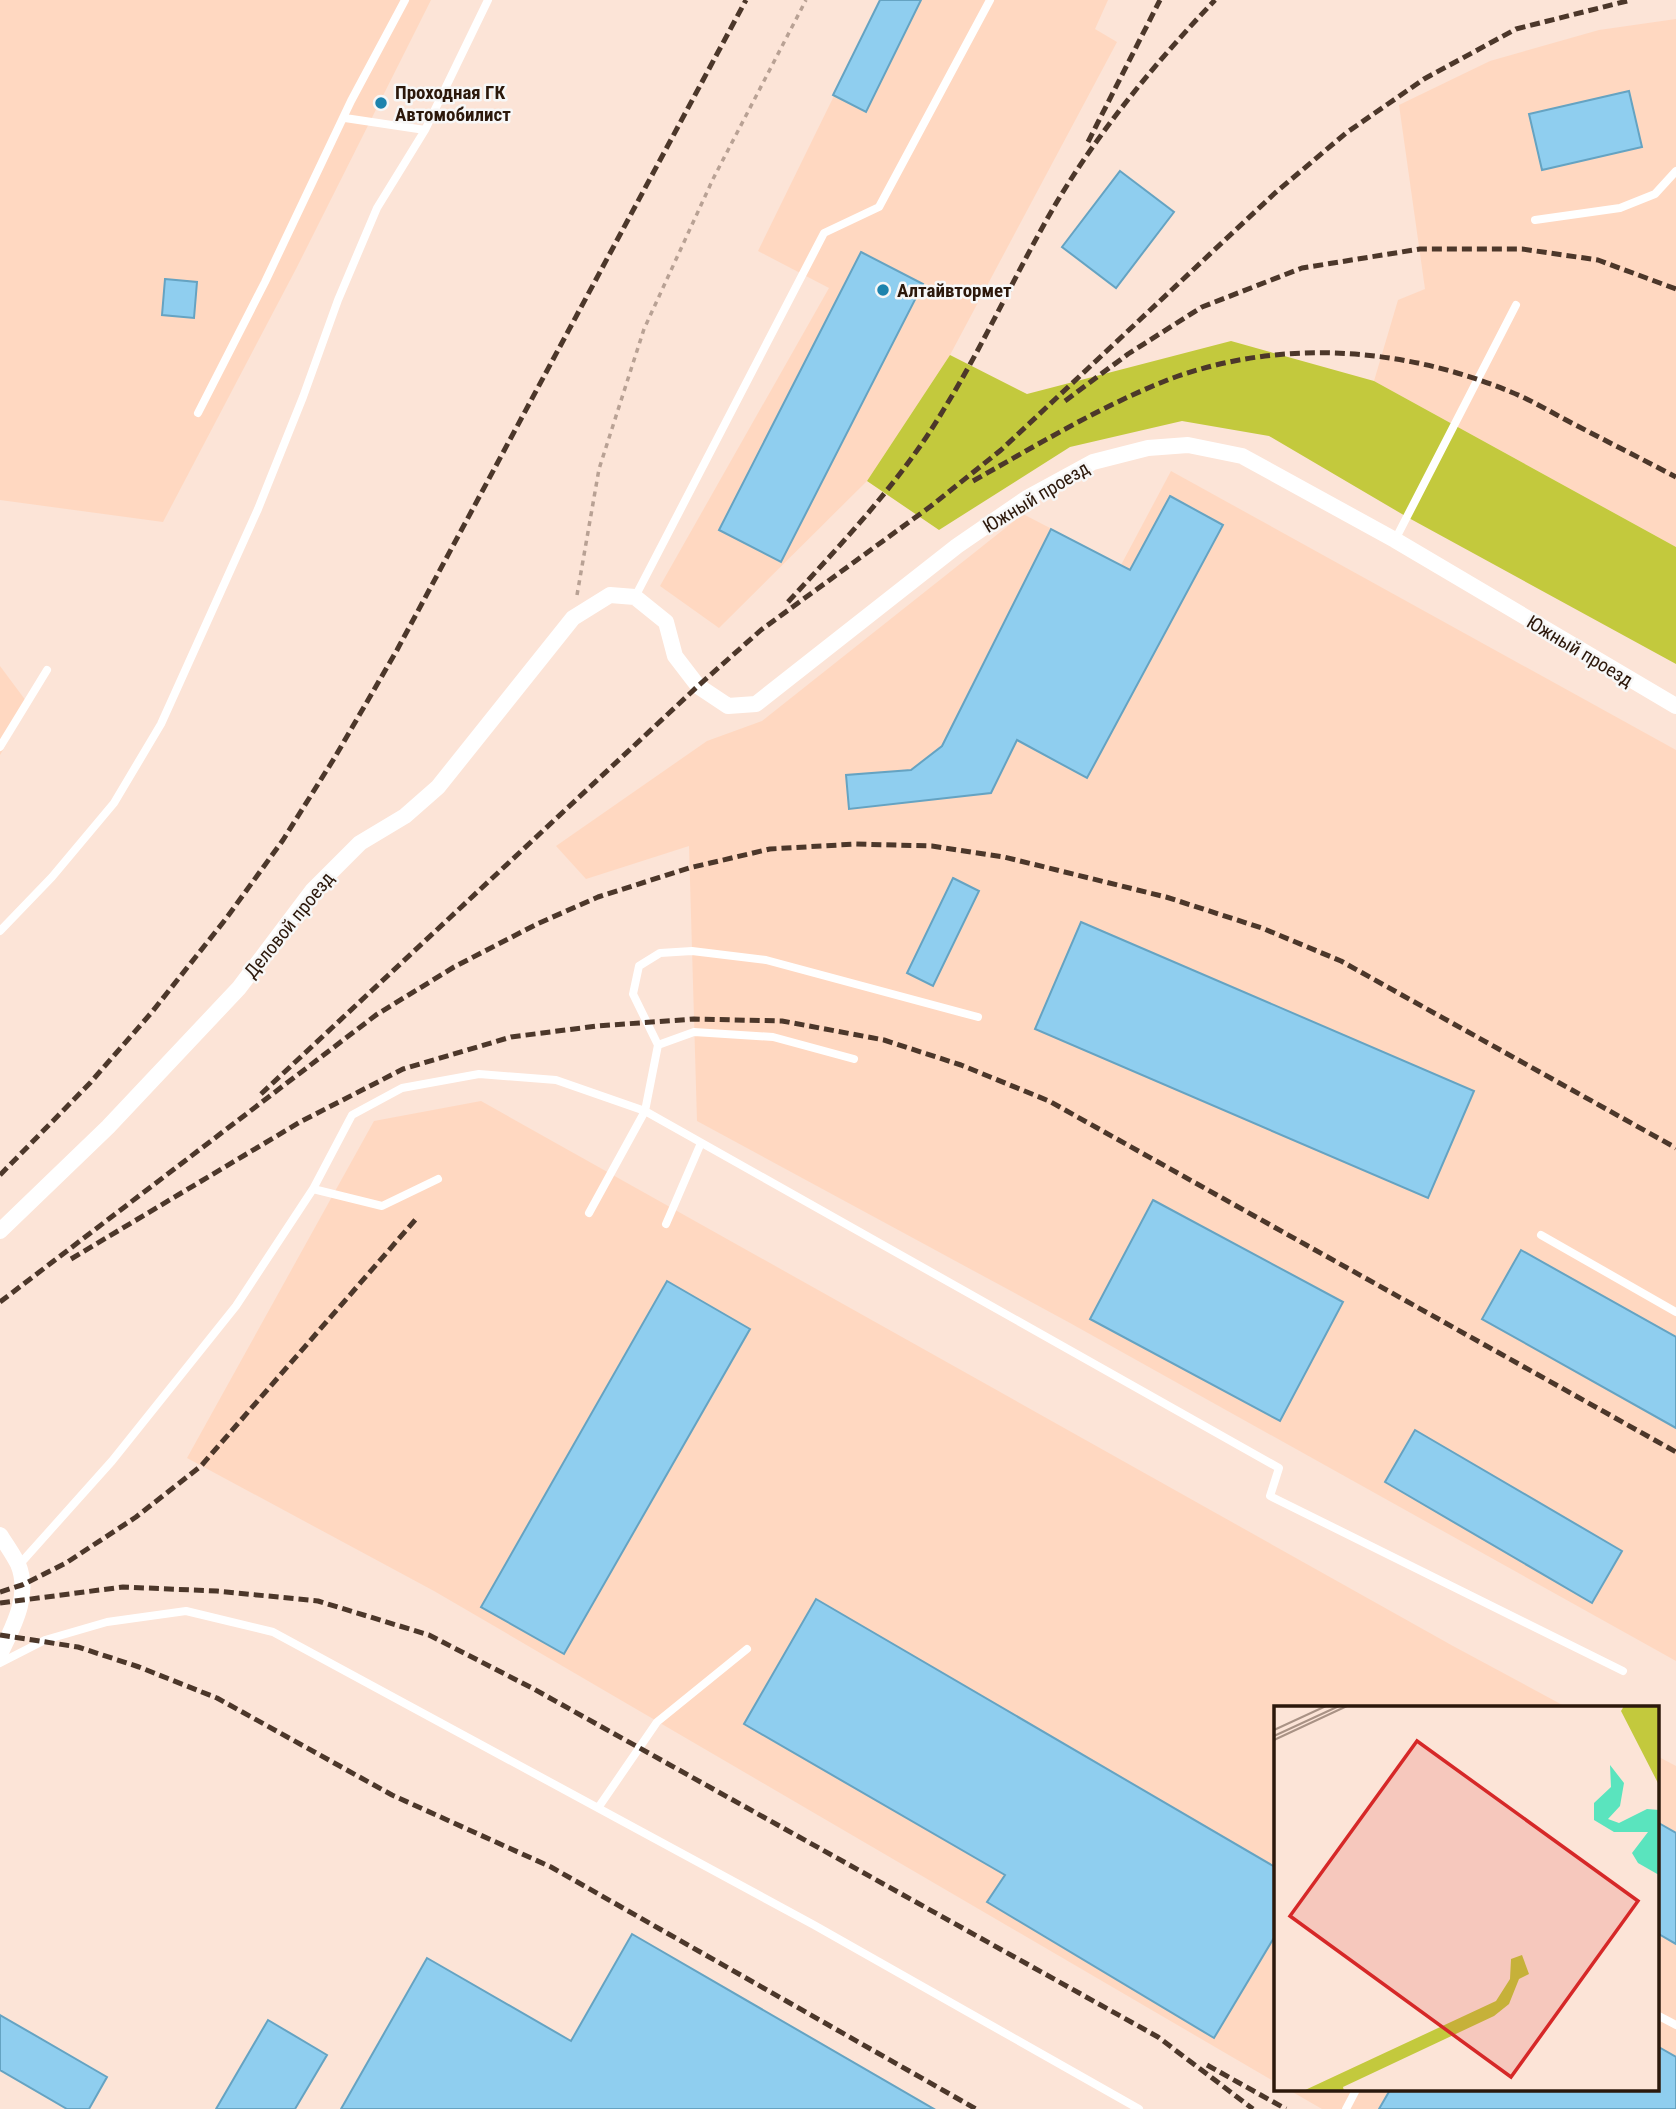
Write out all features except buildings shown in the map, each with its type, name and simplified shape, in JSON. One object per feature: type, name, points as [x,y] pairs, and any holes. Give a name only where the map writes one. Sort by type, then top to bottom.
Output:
[{"type":"street","name":"Южный проезд","points":[[635,597],[666,622],[675,656],[698,686],[727,706],[756,704],[957,546],[1027,498],[1093,462],[1148,448],[1188,445],[1242,456],[1395,540],[1676,706]]},
{"type":"street","points":[[573,618],[610,595],[635,597]]},
{"type":"street","name":"Деловой проезд","points":[[0,1231],[108,1127],[239,988],[312,891],[360,843],[405,816],[438,787],[573,618]]},
{"type":"street","points":[[0,1535],[19,1565],[22,1599],[17,1618],[0,1654]]},
{"type":"lane","points":[[198,413],[265,282],[351,101],[405,0]]},
{"type":"lane","points":[[0,931],[52,877],[114,803],[160,724],[258,509],[338,300],[377,208],[425,130],[488,0]]},
{"type":"lane","points":[[635,597],[824,233],[879,207],[990,0]]},
{"type":"lane","points":[[345,118],[425,130]]},
{"type":"lane","points":[[1535,220],[1620,208],[1655,194],[1676,171]]},
{"type":"lane","points":[[1395,540],[1516,305]]},
{"type":"lane","points":[[0,747],[47,670]]},
{"type":"lane","points":[[589,1213],[645,1111],[659,1045],[633,994],[639,966],[660,953],[692,951],[766,960],[978,1017]]},
{"type":"lane","points":[[659,1045],[694,1032],[773,1037],[855,1059]]},
{"type":"lane","points":[[19,1565],[112,1461],[236,1306],[313,1188],[352,1115],[402,1088],[479,1074],[556,1080],[645,1111],[1279,1468],[1270,1496],[1623,1671]]},
{"type":"lane","points":[[666,1224],[701,1143]]},
{"type":"lane","points":[[313,1188],[382,1206],[438,1179]]},
{"type":"lane","points":[[1541,1236],[1676,1312]]},
{"type":"lane","points":[[0,1664],[46,1640],[107,1622],[186,1611],[272,1632],[814,1926],[1139,2109]]},
{"type":"lane","points":[[598,1808],[657,1722],[747,1649]]},
{"type":"lane","points":[[1658,2016],[1676,2025]]},
{"type":"lane","points":[[1346,2109],[1355,2092]]},
{"type":"path","points":[[573,618],[599,470],[644,329],[713,179],[806,0]]},
{"type":"shaded area","points":[[0,0],[431,0],[297,267],[163,522],[0,500]]},
{"type":"shaded area","points":[[881,0],[1108,0],[1095,29],[1117,42],[950,355],[867,481],[719,628],[660,586],[829,288],[758,251]]},
{"type":"shaded area","points":[[1676,19],[1676,547],[1374,381],[1398,300],[1425,289],[1399,105],[1490,61],[1599,30]]},
{"type":"shaded area","points":[[1231,341],[1374,381],[1676,547],[1676,664],[1407,517],[1269,436],[1182,421],[1070,447],[939,530],[867,481],[950,355],[1027,394]]},
{"type":"shaded area","points":[[1171,471],[1676,750],[1676,1661],[1070,1323],[697,1121],[689,846],[586,879],[556,846],[707,741],[762,721],[1023,514],[1121,565]]},
{"type":"shaded area","points":[[0,666],[29,705],[0,755]]},
{"type":"shaded area","points":[[481,1101],[1564,1706],[1274,1706],[1274,2081],[434,1591],[187,1458],[374,1121]]},
{"type":"shaded area","points":[[1658,1757],[1676,1766],[1676,2109],[1322,2109],[1292,2092],[1658,2092]]},
{"type":"railway","points":[[0,1175],[90,1083],[152,1012],[225,920],[283,840],[397,650],[746,0]]},
{"type":"railway","points":[[1088,142],[1160,0]]},
{"type":"railway","points":[[788,602],[910,461],[959,383],[1043,226],[1075,173],[1131,96],[1215,0]]},
{"type":"railway","points":[[261,1094],[761,630],[931,506],[1001,450],[1275,193],[1346,133],[1424,79],[1516,29],[1631,0]]},
{"type":"railway","points":[[1065,401],[1128,354],[1202,307],[1302,268],[1420,249],[1522,249],[1598,260],[1676,289]]},
{"type":"railway","points":[[973,481],[1094,414],[1170,379],[1255,357],[1298,353],[1385,357],[1470,377],[1526,399],[1676,477]]},
{"type":"railway","points":[[0,1302],[376,1015],[454,967],[537,924],[598,897],[689,868],[770,849],[856,844],[932,846],[1004,857],[1166,897],[1262,928],[1341,961],[1676,1148]]},
{"type":"railway","points":[[71,1259],[300,1122],[403,1069],[511,1037],[597,1026],[694,1019],[782,1021],[884,1040],[961,1065],[1049,1101],[1676,1452]]},
{"type":"railway","points":[[0,1592],[22,1585],[66,1563],[136,1517],[201,1466],[416,1219]]},
{"type":"railway","points":[[0,1603],[123,1587],[217,1591],[318,1601],[429,1635],[532,1688],[1158,2037],[1253,2109]]},
{"type":"railway","points":[[0,1635],[78,1647],[139,1667],[217,1698],[392,1795],[551,1867],[976,2109]]},
{"type":"railway","points":[[1207,2065],[1286,2109]]},
{"type":"place","name":"Проходная ГК Автомобилист","points":[[381,103]]},
{"type":"place","name":"Алтайвтормет","points":[[883,290]]}]
